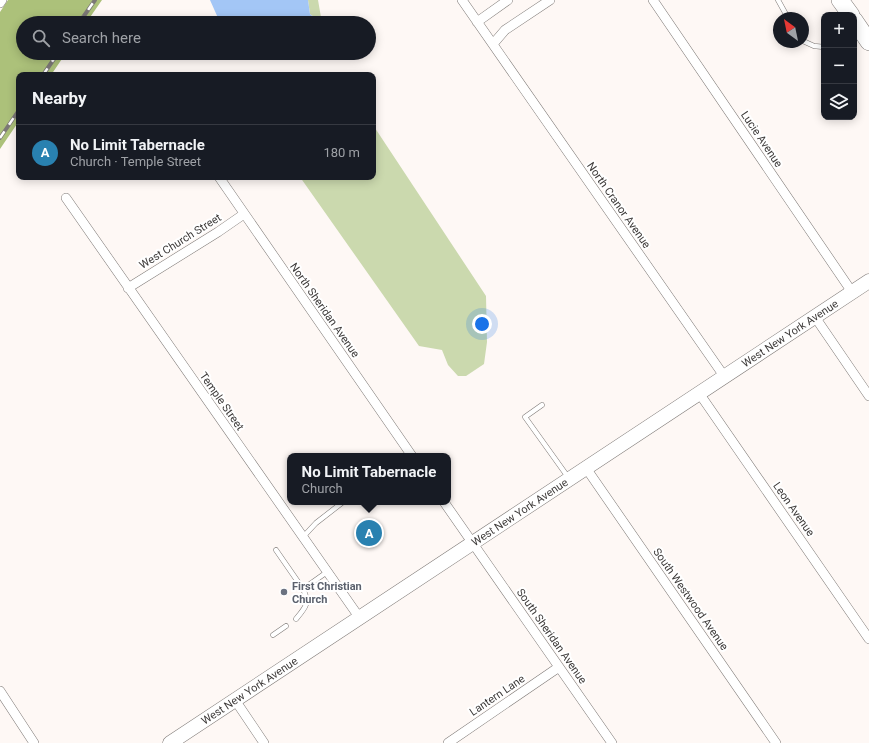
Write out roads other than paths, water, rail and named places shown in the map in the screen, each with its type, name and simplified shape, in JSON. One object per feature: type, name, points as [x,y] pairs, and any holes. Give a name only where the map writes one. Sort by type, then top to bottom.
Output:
[{"type":"highway","points":[[840,0],[848,12]]},
{"type":"highway","points":[[857,26],[869,42]]},
{"type":"main road","name":"West New York Avenue","points":[[170,743],[869,281]]},
{"type":"street","name":"North Cranor Avenue","points":[[462,0],[724,376]]},
{"type":"street","points":[[477,22],[508,0]]},
{"type":"street","points":[[494,45],[505,30],[550,0]]},
{"type":"street","name":"Lucie Avenue","points":[[653,0],[852,292]]},
{"type":"street","name":"North Sheridan Avenue","points":[[221,180],[410,453]]},
{"type":"street","name":"Temple Street","points":[[66,198],[359,617]]},
{"type":"street","name":"West Church Street","points":[[128,288],[244,214]]},
{"type":"street","points":[[814,317],[869,396]]},
{"type":"street","name":"Leon Avenue","points":[[699,393],[869,639]]},
{"type":"street","name":"South Westwood Avenue","points":[[586,468],[776,743]]},
{"type":"street","points":[[446,505],[472,543]]},
{"type":"street","name":"South Sheridan Avenue","points":[[472,543],[612,743]]},
{"type":"street","name":"Lantern Lane","points":[[448,743],[559,667]]},
{"type":"street","points":[[0,691],[34,743]]},
{"type":"street","points":[[235,700],[264,743]]},
{"type":"lane","points":[[778,0],[785,12]]},
{"type":"lane","points":[[809,44],[821,47]]},
{"type":"lane","points":[[542,405],[525,417],[569,479]]},
{"type":"lane","points":[[303,537],[316,523],[339,505]]},
{"type":"lane","points":[[276,550],[303,589],[308,599],[306,606],[296,619]]},
{"type":"lane","points":[[303,589],[327,572]]},
{"type":"lane","points":[[273,635],[286,626]]},
{"type":"water","points":[[210,0],[308,0],[310,14],[312,16],[217,16]]},
{"type":"railway","points":[[84,16],[95,0]]},
{"type":"railway","points":[[45,72],[53,60]]},
{"type":"railway","points":[[0,138],[16,114]]},
{"type":"place","name":"No Limit Tabernacle","points":[[369,533]]},
{"type":"place","name":"First Christian Church","points":[[284,592]]}]
